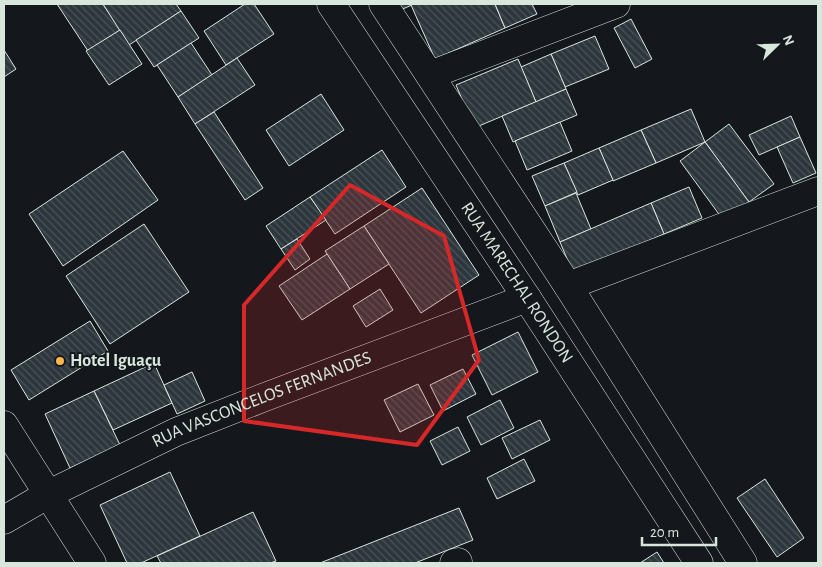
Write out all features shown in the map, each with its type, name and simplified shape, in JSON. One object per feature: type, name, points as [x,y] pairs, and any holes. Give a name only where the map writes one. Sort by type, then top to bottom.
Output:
[{"type":"street","name":"RUA MARECHAL RONDON","points":[[331,4],[527,298],[699,563]]},
{"type":"street","points":[[383,4],[568,286],[743,563]]},
{"type":"street","points":[[430,75],[616,4]]},
{"type":"street","points":[[568,286],[818,191]]},
{"type":"street","name":"RUA VASCONCELOS FERNANDES","points":[[4,520],[47,495],[176,432],[527,298]]},
{"type":"street","points":[[4,425],[92,563]]},
{"type":"highlighted area","points":[[350,185],[444,236],[479,360],[417,445],[244,421],[244,305]]},
{"type":"building","points":[[57,4],[103,4],[120,30],[88,51]]},
{"type":"building","points":[[103,4],[176,4],[181,11],[129,45]]},
{"type":"building","points":[[245,4],[254,4],[274,34],[226,65],[204,31]]},
{"type":"building","points":[[392,4],[414,4],[396,12]]},
{"type":"building","points":[[495,4],[505,28],[435,59],[411,5]]},
{"type":"building","points":[[495,4],[532,4],[537,14],[505,28]]},
{"type":"building","points":[[181,11],[199,38],[154,67],[136,40]]},
{"type":"building","points":[[631,19],[652,59],[635,68],[614,28]]},
{"type":"building","points":[[120,30],[142,64],[109,85],[86,51]]},
{"type":"building","points":[[595,36],[609,69],[565,87],[551,54]]},
{"type":"building","points":[[191,43],[212,75],[178,97],[157,65]]},
{"type":"building","points":[[4,50],[16,69],[4,77]]},
{"type":"building","points":[[551,54],[566,89],[536,102],[521,67]]},
{"type":"building","points":[[237,58],[255,85],[195,124],[178,97]]},
{"type":"building","points":[[518,59],[536,102],[474,128],[456,85]]},
{"type":"building","points":[[566,89],[577,115],[513,142],[502,116]]},
{"type":"building","points":[[321,94],[344,130],[289,166],[266,130]]},
{"type":"building","points":[[691,109],[705,142],[656,163],[641,130]]},
{"type":"building","points":[[214,112],[263,188],[245,200],[195,124]]},
{"type":"building","points":[[791,116],[800,137],[759,155],[749,135]]},
{"type":"building","points":[[560,122],[572,151],[527,170],[515,141]]},
{"type":"building","points":[[729,124],[774,184],[749,202],[705,142]]},
{"type":"building","points":[[641,130],[656,163],[613,181],[599,148]]},
{"type":"building","points":[[800,137],[816,173],[793,183],[777,147]]},
{"type":"building","points":[[705,142],[749,202],[724,221],[680,161]]},
{"type":"building","points":[[599,148],[613,180],[578,195],[564,163]]},
{"type":"building","points":[[382,150],[406,187],[335,234],[310,197]]},
{"type":"building","points":[[123,151],[158,200],[63,266],[29,214]]},
{"type":"building","points":[[564,163],[577,192],[545,206],[532,176]]},
{"type":"building","points":[[689,187],[702,218],[664,234],[651,203]]},
{"type":"building","points":[[422,188],[479,275],[421,313],[364,226]]},
{"type":"building","points":[[576,193],[591,229],[560,242],[545,206]]},
{"type":"building","points":[[310,197],[326,220],[281,249],[266,226]]},
{"type":"building","points":[[651,203],[664,234],[573,273],[560,242]]},
{"type":"building","points":[[144,224],[189,292],[110,344],[66,276]]},
{"type":"building","points":[[364,226],[389,264],[350,289],[325,251]]},
{"type":"building","points":[[297,239],[310,259],[295,270],[281,249]]},
{"type":"building","points":[[327,254],[350,289],[302,320],[279,286]]},
{"type":"building","points":[[380,289],[393,310],[366,327],[353,306]]},
{"type":"building","name":"Hotel Iguaçu","points":[[90,321],[108,351],[29,400],[11,370]]},
{"type":"building","points":[[518,332],[538,372],[492,395],[472,355]]},
{"type":"building","points":[[154,363],[172,403],[113,430],[94,391]]},
{"type":"building","points":[[463,369],[476,394],[443,411],[430,385]]},
{"type":"building","points":[[192,372],[205,401],[177,414],[164,385]]},
{"type":"building","points":[[418,384],[434,415],[400,432],[384,400]]},
{"type":"building","points":[[94,391],[120,445],[70,468],[45,414]]},
{"type":"building","points":[[500,400],[514,428],[481,445],[467,417]]},
{"type":"building","points":[[540,420],[550,440],[512,459],[502,438]]},
{"type":"building","points":[[458,427],[470,451],[442,465],[430,441]]},
{"type":"building","points":[[524,459],[535,481],[497,499],[487,478]]},
{"type":"building","points":[[170,472],[200,536],[141,563],[127,563],[100,505]]},
{"type":"building","points":[[765,479],[804,538],[777,557],[737,498]]},
{"type":"building","points":[[459,508],[473,540],[415,563],[320,563]]},
{"type":"building","points":[[253,512],[276,561],[270,563],[161,563],[157,556]]},
{"type":"building","points":[[657,552],[664,563],[640,563]]},
{"type":"place","name":"Hotel Iguaçu","points":[[60,361]]}]
